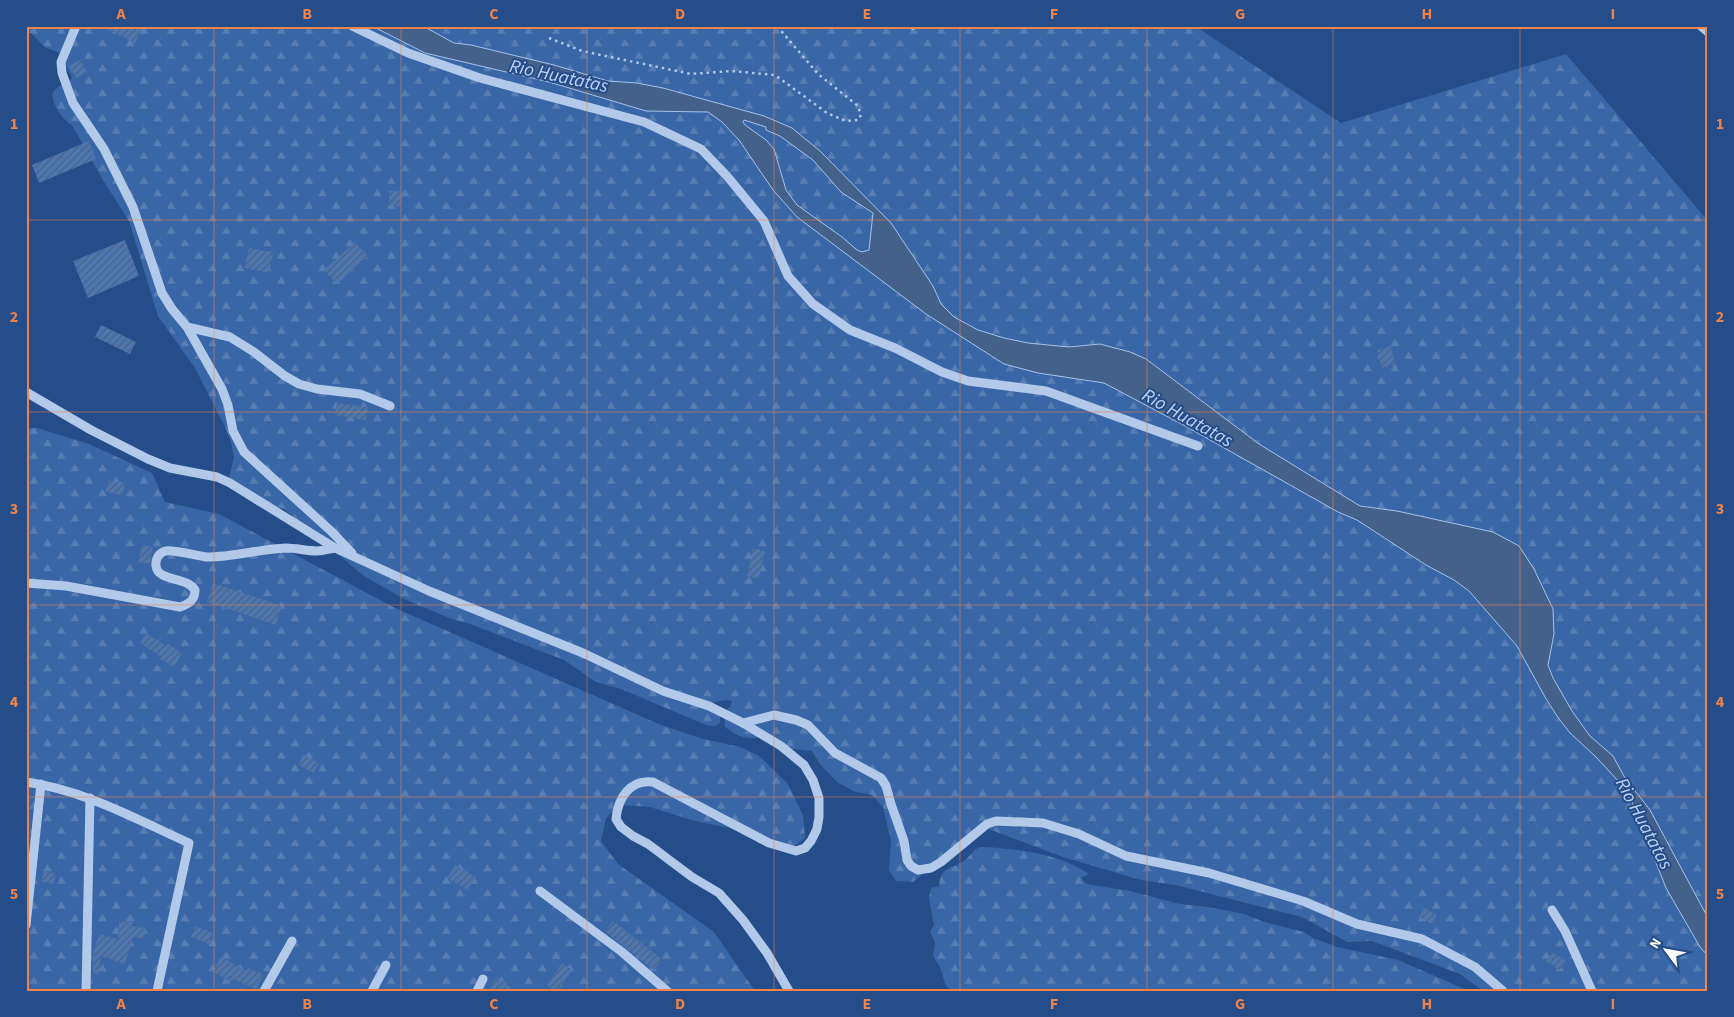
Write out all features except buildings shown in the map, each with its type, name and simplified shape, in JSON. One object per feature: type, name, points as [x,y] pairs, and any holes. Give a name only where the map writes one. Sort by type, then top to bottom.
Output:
[{"type":"street","points":[[76,26],[62,62],[62,73],[73,103],[104,149],[133,207],[162,293],[187,327],[222,389],[228,405],[233,431],[244,452],[332,532],[355,557]]},
{"type":"street","points":[[352,26],[408,53],[480,78],[644,122],[701,149],[727,176],[764,221],[788,276],[813,304],[850,330],[895,348],[942,372],[968,381],[1046,391],[1198,446]]},
{"type":"street","points":[[1701,26],[1708,32]]},
{"type":"street","points":[[187,327],[230,337],[299,384],[317,389],[360,394],[390,406]]},
{"type":"street","points":[[26,392],[91,430],[148,459],[170,468],[217,477],[230,483],[336,548],[355,557],[429,591],[583,653],[663,691],[709,706],[743,723],[781,746],[804,765],[813,780],[818,798],[819,817],[817,829],[812,841],[805,848],[796,851],[769,843],[653,782],[644,780],[635,783],[618,805],[616,819],[621,827],[632,836],[648,844],[692,877],[719,893],[744,920],[767,953],[789,991]]},
{"type":"street","points":[[26,583],[66,586],[180,607],[192,601],[195,590],[186,582],[163,576],[158,572],[156,564],[159,554],[168,550],[207,557],[288,548],[319,551],[336,548]]},
{"type":"street","points":[[743,723],[774,715],[796,720],[808,725],[835,753],[882,778],[904,841],[907,860],[911,866],[918,870],[931,868],[941,862],[987,824],[996,821],[1043,823],[1079,834],[1126,856],[1209,873],[1303,901],[1357,924],[1422,939],[1475,967],[1504,991]]},
{"type":"street","points":[[26,782],[41,784],[90,798],[189,843],[157,991]]},
{"type":"street","points":[[26,926],[41,784]]},
{"type":"street","points":[[86,991],[90,798]]},
{"type":"street","points":[[540,891],[622,952],[667,991]]},
{"type":"street","points":[[1552,910],[1565,932],[1592,991]]},
{"type":"street","points":[[264,991],[292,941]]},
{"type":"street","points":[[372,991],[386,965]]},
{"type":"street","points":[[477,991],[483,979]]},
{"type":"path","points":[[549,38],[582,51],[691,74],[731,70],[775,75],[827,113],[846,121],[858,120],[861,115],[858,106],[818,74],[777,26]]},
{"type":"path","points":[[906,26],[912,28],[917,26]]},
{"type":"green space","points":[[26,26],[1195,26],[1341,123],[1566,54],[1708,221],[1708,991],[1483,991],[1460,974],[1372,941],[1347,942],[1302,917],[1175,885],[1141,880],[1063,857],[986,828],[932,866],[913,882],[896,881],[889,870],[891,841],[883,807],[872,795],[856,792],[838,783],[820,764],[812,751],[783,748],[763,737],[743,737],[725,727],[724,711],[730,707],[732,701],[714,702],[713,708],[720,717],[720,723],[715,726],[706,725],[621,689],[596,682],[564,660],[406,600],[364,576],[284,509],[262,503],[228,482],[234,457],[225,427],[195,368],[158,316],[129,221],[72,125],[62,116],[54,101],[53,92],[72,78],[60,53],[46,48],[31,33],[26,33]]},
{"type":"green space","points":[[26,428],[37,428],[89,444],[152,473],[165,502],[219,514],[395,608],[661,725],[700,738],[740,747],[759,756],[787,783],[803,815],[805,838],[793,847],[650,807],[619,805],[606,818],[601,841],[618,864],[714,932],[755,991],[26,991]]},
{"type":"green space","points":[[980,847],[1037,853],[1065,861],[1089,874],[1081,878],[1087,884],[1130,891],[1180,904],[1244,914],[1264,922],[1304,932],[1313,938],[1337,947],[1398,960],[1469,991],[953,991],[946,986],[940,967],[933,956],[935,943],[930,931],[934,925],[929,898],[931,888],[939,886],[942,874],[945,871],[961,863]]},
{"type":"water","name":"Rio Huatatas","points":[[372,26],[423,26],[454,43],[471,45],[554,65],[608,81],[637,83],[663,88],[764,116],[792,128],[820,151],[891,223],[933,286],[941,304],[954,317],[978,330],[1028,343],[1069,347],[1100,344],[1130,352],[1146,359],[1259,444],[1360,506],[1397,511],[1493,532],[1519,546],[1534,569],[1553,609],[1554,634],[1548,665],[1553,678],[1572,711],[1590,736],[1613,756],[1625,778],[1650,810],[1708,918],[1708,956],[1700,947],[1666,888],[1632,802],[1620,783],[1570,733],[1545,697],[1517,646],[1469,591],[1454,580],[1426,565],[1357,520],[1338,512],[1187,427],[1104,383],[1038,373],[1004,364],[926,314],[797,217],[773,190],[739,140],[722,122],[708,112],[646,111],[549,82],[425,53]],"holes":[[[744,120],[766,127],[766,130],[780,136],[813,160],[841,192],[873,213],[869,250],[862,252],[857,250],[797,205],[786,190],[774,149],[766,140],[743,122]]]}]
